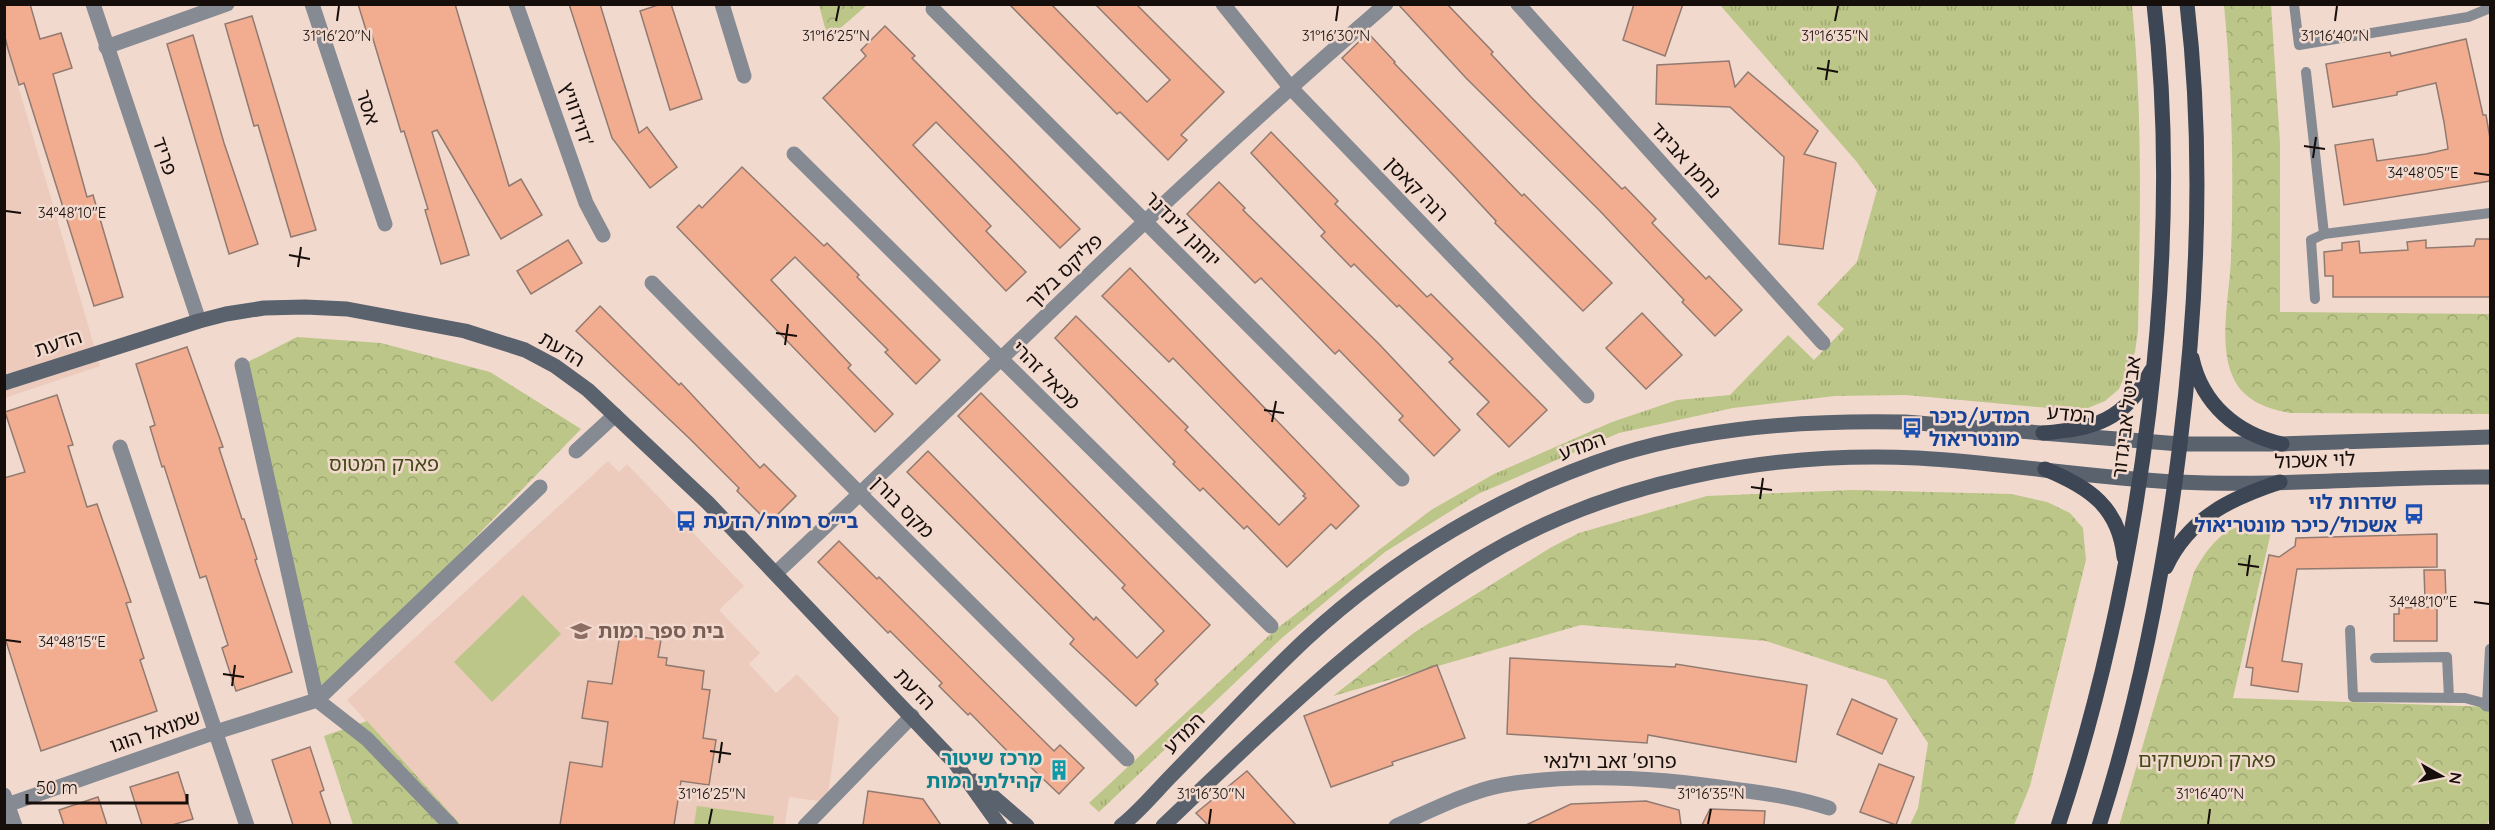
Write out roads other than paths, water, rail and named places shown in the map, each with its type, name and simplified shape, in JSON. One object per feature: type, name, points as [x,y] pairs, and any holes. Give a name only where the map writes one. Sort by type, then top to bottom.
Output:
[{"type":"main road","name":"אביטל אביגדור","points":[[2058,825],[2090,721],[2125,575],[2145,441],[2161,292],[2164,132],[2154,4]]},
{"type":"main road","points":[[2100,825],[2125,744],[2159,587],[2176,482],[2191,351],[2197,228],[2196,128],[2187,4]]},
{"type":"main road","points":[[2191,351],[2195,370],[2204,390],[2227,418],[2252,435],[2282,444]]},
{"type":"main road","points":[[2043,433],[2091,426],[2112,418],[2135,396],[2154,363]]},
{"type":"main road","points":[[2045,469],[2088,491],[2110,513],[2121,536],[2125,575]]},
{"type":"main road","points":[[2159,587],[2170,560],[2189,532],[2204,517],[2233,499],[2280,482]]},
{"type":"street","name":"פריד","points":[[93,4],[199,321]]},
{"type":"street","points":[[106,47],[227,4]]},
{"type":"street","name":"אסר","points":[[312,4],[385,224]]},
{"type":"street","name":"דוידוויץ'","points":[[516,4],[586,203],[603,235]]},
{"type":"street","points":[[722,4],[744,76]]},
{"type":"street","name":"רנה קאסן","points":[[1223,4],[1290,87],[1587,396]]},
{"type":"street","name":"פליקס בלוך","points":[[776,573],[1290,87],[1386,4]]},
{"type":"street","name":"נחמן אביגד","points":[[1518,4],[1823,343]]},
{"type":"street","name":"יוחנן לינדנר","points":[[933,9],[1402,479]]},
{"type":"street","name":"מכאל זהרי","points":[[794,154],[1271,626]]},
{"type":"street","name":"מקס בורן","points":[[652,283],[860,494],[1127,759]]},
{"type":"street","name":"הדעת","points":[[4,383],[199,321],[264,308],[347,309],[427,322],[525,350],[572,378],[615,415],[708,503],[955,763],[1000,825]]},
{"type":"street","points":[[242,364],[317,700],[367,739],[451,825]]},
{"type":"street","points":[[576,451],[615,415]]},
{"type":"street","name":"המדע","points":[[1120,825],[1306,639],[1389,570],[1467,521],[1549,481],[1619,455],[1748,429],[1814,422],[1871,421],[2180,444]]},
{"type":"street","name":"לוי אשכול","points":[[2180,444],[2282,444],[2490,437]]},
{"type":"street","points":[[120,447],[247,825]]},
{"type":"street","points":[[1163,825],[1325,673],[1382,626],[1486,555],[1553,521],[1606,501],[1676,481],[1748,466],[1814,459],[1914,458],[2140,480]]},
{"type":"street","name":"לוי אשכול","points":[[2140,480],[2280,482],[2490,477]]},
{"type":"street","points":[[317,700],[540,487]]},
{"type":"street","name":"שמואל הוגו","points":[[6,802],[317,700]]},
{"type":"street","points":[[805,825],[912,716]]},
{"type":"street","name":"הדעת","points":[[955,763],[1027,825]]},
{"type":"street","name":"פרופ' זאב וילנאי","points":[[1396,825],[1501,785],[1543,781],[1665,779],[1802,799],[1829,808]]},
{"type":"street","points":[[6,802],[15,825]]},
{"type":"lane","points":[[2295,4],[2299,45],[2468,17],[2490,8]]},
{"type":"lane","points":[[2306,72],[2324,234]]},
{"type":"lane","points":[[2315,299],[2311,240],[2324,234],[2490,213]]},
{"type":"lane","points":[[2350,630],[2353,697],[2465,698],[2489,704],[2490,649]]},
{"type":"lane","points":[[2375,658],[2447,657],[2449,698]]},
{"type":"place","name":"המדע/כיכר מונטריאול","points":[[1912,428]]},
{"type":"place","name":"שדרות לוי אשכול/כיכר מונטריאול","points":[[2414,514]]},
{"type":"place","name":"בי״ס רמות/הדעת","points":[[686,521]]},
{"type":"place","name":"בית ספר רמות","points":[[581,631]]},
{"type":"place","name":"מרכז שיטור קהילתי רמות","points":[[1059,770]]},
{"type":"park label","name":"פארק המטוס","points":[[384,464]]},
{"type":"park label","name":"פארק המשחקים","points":[[2207,760]]}]
